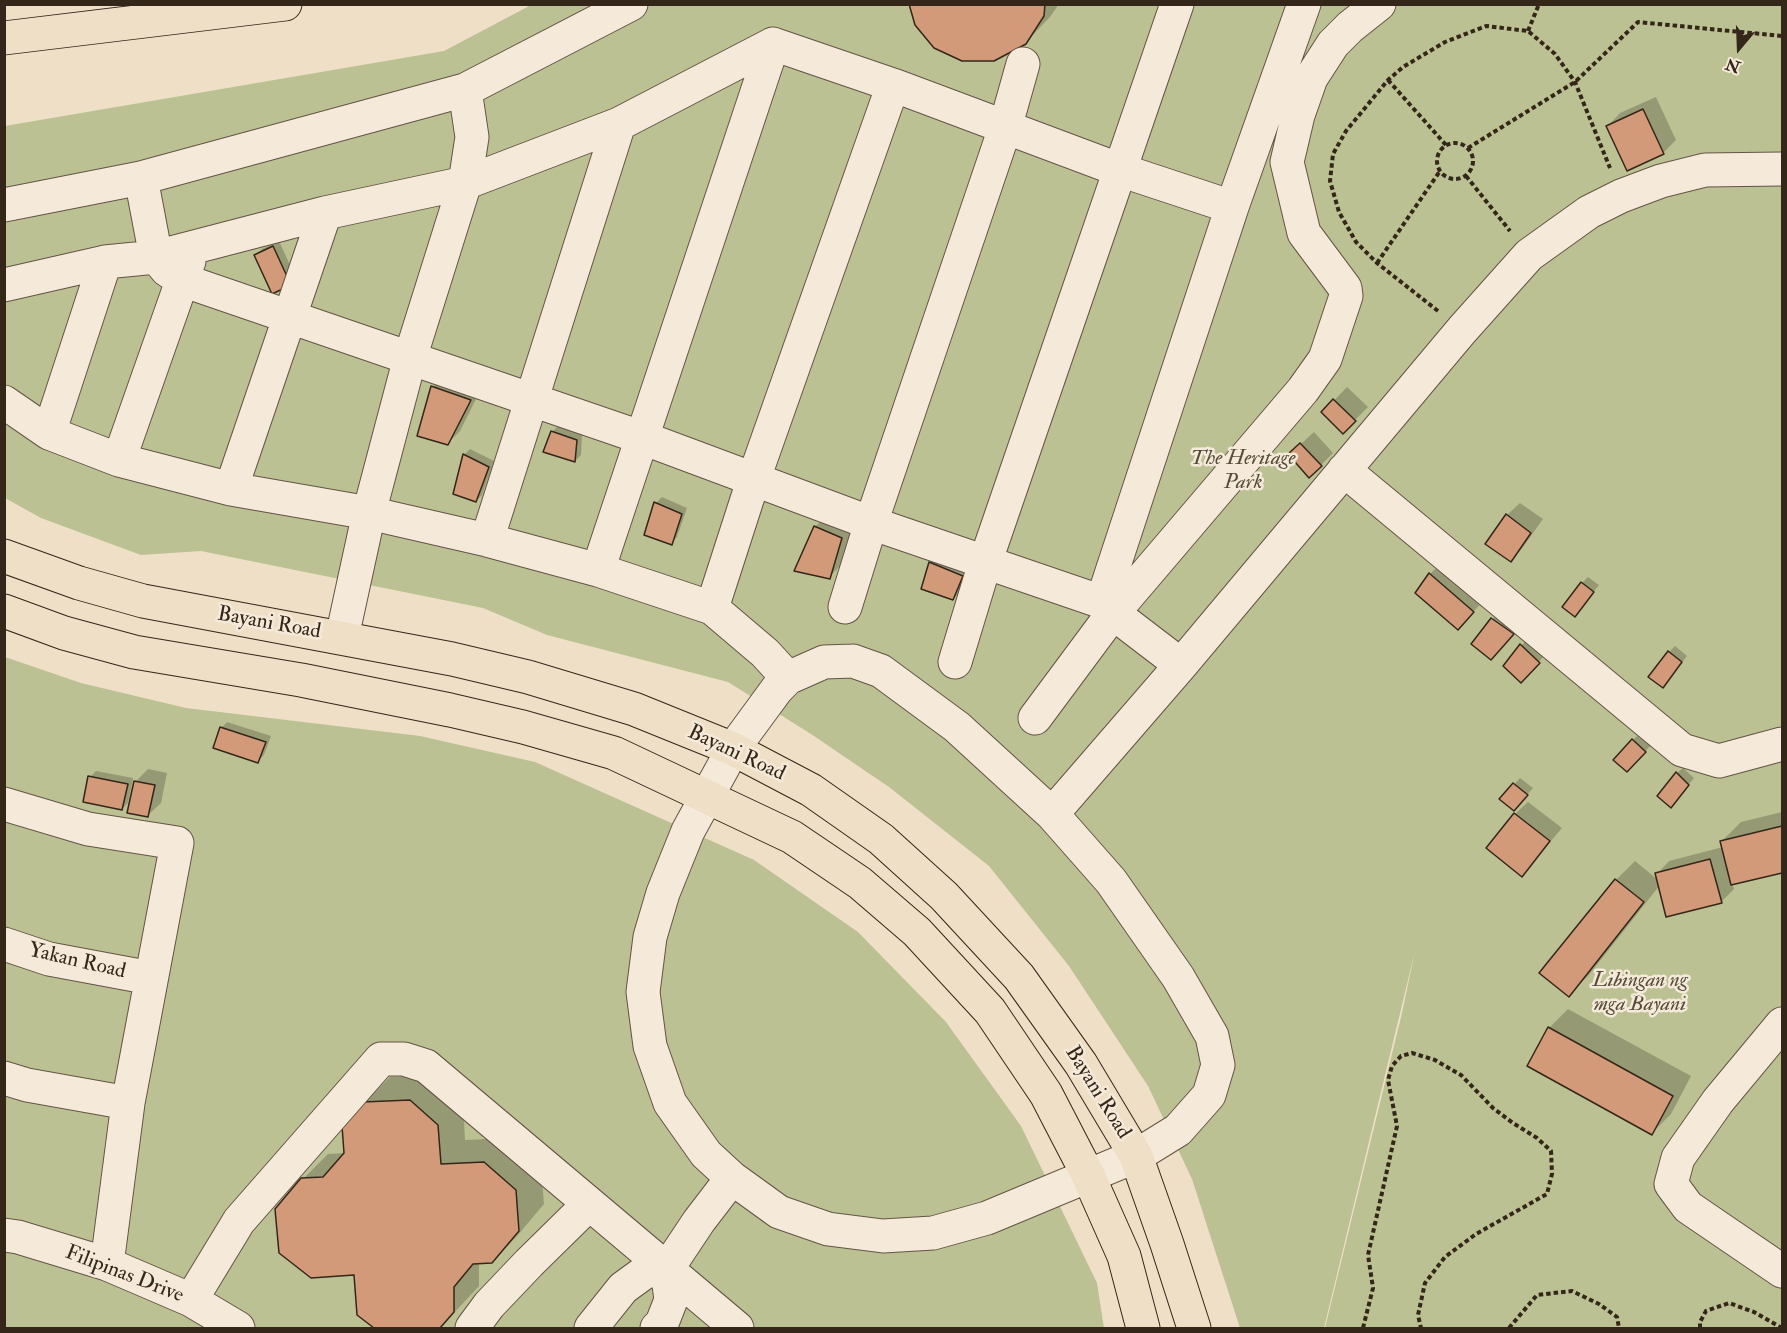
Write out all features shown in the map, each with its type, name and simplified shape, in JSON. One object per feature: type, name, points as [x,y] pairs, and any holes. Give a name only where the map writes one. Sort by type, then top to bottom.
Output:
[{"type":"main road","points":[[4,38],[285,4]]},
{"type":"main road","name":"Bayani Road","points":[[4,556],[79,583],[143,601],[452,658],[528,677],[634,709],[733,749],[819,796],[881,839],[944,896],[1019,977],[1081,1064],[1136,1156],[1194,1329]]},
{"type":"main road","name":"Bayani Road","points":[[4,611],[64,633],[134,652],[301,680],[450,710],[523,727],[614,753],[792,837],[860,883],[917,932],[990,1011],[1046,1094],[1088,1175],[1124,1256],[1143,1329]]},
{"type":"street","points":[[4,206],[141,178],[465,90],[631,4]]},
{"type":"street","points":[[955,662],[985,563],[1178,4]]},
{"type":"street","points":[[1035,718],[1108,608],[1296,399],[1325,359],[1346,296],[1345,288],[1304,233],[1287,162],[1284,108],[1304,4]]},
{"type":"street","points":[[1108,608],[1232,207],[1284,108],[1311,78],[1333,44],[1379,4]]},
{"type":"street","points":[[4,285],[105,262],[156,257],[325,213],[465,183],[618,124],[773,44],[1120,170],[1232,207]]},
{"type":"street","points":[[598,570],[773,44]]},
{"type":"street","points":[[845,608],[871,523],[1005,128],[1023,64]]},
{"type":"street","points":[[712,608],[753,481],[893,86]]},
{"type":"street","points":[[342,637],[369,513],[410,358],[465,183],[472,137],[465,90]]},
{"type":"street","points":[[487,540],[618,124]]},
{"type":"street","points":[[1052,814],[1181,665],[1462,330],[1529,255],[1589,212],[1621,196],[1661,181],[1705,170],[1782,168]]},
{"type":"street","points":[[141,178],[156,257],[167,270],[182,280],[643,438],[753,481],[1108,608],[1181,665]]},
{"type":"street","points":[[231,489],[325,213]]},
{"type":"street","points":[[119,460],[194,246]]},
{"type":"street","points":[[48,433],[105,262]]},
{"type":"street","points":[[4,402],[48,433],[119,460],[231,489],[369,513],[487,540],[598,570],[712,608],[765,653],[788,678]]},
{"type":"street","points":[[1344,470],[1682,750],[1719,761],[1782,744]]},
{"type":"street","points":[[853,661],[881,671],[957,727],[1052,814],[1111,881],[1178,977],[1212,1036],[1218,1065],[1209,1095],[1178,1130],[1136,1156],[987,1218],[933,1233],[884,1236],[828,1230],[779,1212],[732,1178],[705,1154],[670,1103],[650,1046],[643,992],[650,937],[663,893],[688,831],[733,749],[777,689],[788,678],[824,662],[853,661]]},
{"type":"street","points":[[4,804],[88,829],[177,843],[128,1103],[107,1264]]},
{"type":"street","name":"Yakan Road","points":[[4,944],[49,959],[151,978]]},
{"type":"street","points":[[1782,1024],[1704,1120],[1678,1158],[1671,1184],[1688,1207],[1782,1270]]},
{"type":"street","points":[[191,1300],[238,1221],[381,1059],[404,1059],[426,1066],[737,1329]]},
{"type":"street","points":[[4,1078],[27,1085],[128,1103]]},
{"type":"street","points":[[657,1329],[662,1323],[671,1300],[667,1269],[699,1221],[732,1178]]},
{"type":"street","points":[[472,1329],[489,1305],[589,1204]]},
{"type":"street","name":"Filipinas Drive","points":[[4,1234],[107,1264],[191,1300],[238,1329]]},
{"type":"street","points":[[591,1329],[623,1288],[645,1272],[667,1269]]},
{"type":"path","points":[[1528,31],[1539,4]]},
{"type":"path","points":[[1468,148],[1575,82],[1638,22],[1782,36]]},
{"type":"path","points":[[1462,330],[1377,262],[1356,242],[1339,212],[1330,181],[1333,154],[1346,131],[1388,80],[1444,42],[1486,26],[1528,31],[1555,54],[1575,82],[1621,196]]},
{"type":"path","points":[[1388,80],[1446,145]]},
{"type":"path","points":[[1458,142],[1468,148],[1472,154],[1473,166],[1466,176],[1456,179],[1446,177],[1440,171],[1437,162],[1438,153],[1446,145],[1458,142]]},
{"type":"path","points":[[1377,262],[1440,171]]},
{"type":"path","points":[[1466,176],[1529,255]]},
{"type":"path","points":[[1364,1329],[1374,1288],[1368,1255],[1397,1126],[1388,1080],[1392,1066],[1401,1056],[1412,1053],[1435,1060],[1461,1075],[1493,1108],[1537,1138],[1551,1151],[1552,1174],[1547,1194],[1476,1234],[1445,1257],[1425,1284],[1418,1315],[1421,1329]]},
{"type":"path","points":[[1509,1329],[1537,1294],[1572,1291],[1599,1304],[1617,1317],[1619,1329]]},
{"type":"path","points":[[1700,1329],[1700,1322],[1706,1311],[1729,1303],[1754,1312],[1782,1328]]},
{"type":"green space","name":"The Heritage Park","points":[[531,5],[1782,5],[1782,1328],[1325,1328],[1415,951],[1324,1328],[1240,1328],[1192,1179],[1148,1086],[1069,966],[989,866],[889,787],[811,734],[728,682],[547,635],[483,608],[201,551],[141,555],[41,518],[5,498],[5,126],[444,51]]},
{"type":"green space","points":[[5,657],[81,683],[186,708],[420,736],[535,762],[754,860],[858,932],[946,1022],[1021,1126],[1097,1283],[1104,1328],[5,1328]]},
{"type":"building","points":[[909,4],[1045,4],[1044,16],[1026,44],[994,61],[962,61],[934,48],[915,25]]},
{"type":"building","points":[[1643,109],[1664,154],[1627,171],[1606,126]]},
{"type":"building","points":[[273,246],[291,285],[272,294],[254,255]]},
{"type":"building","points":[[431,386],[471,400],[448,445],[417,436]]},
{"type":"building","points":[[1333,399],[1356,421],[1343,434],[1321,412]]},
{"type":"building","points":[[551,431],[577,440],[575,462],[543,452]]},
{"type":"building","points":[[1300,443],[1322,466],[1309,478],[1288,454]]},
{"type":"building","points":[[463,454],[489,467],[476,502],[453,494]]},
{"type":"building","points":[[654,502],[682,514],[672,545],[644,535]]},
{"type":"building","points":[[1506,514],[1531,533],[1511,562],[1485,544]]},
{"type":"building","points":[[814,526],[842,538],[830,579],[794,571]]},
{"type":"building","points":[[929,562],[963,576],[953,600],[921,589]]},
{"type":"building","points":[[1429,573],[1474,612],[1458,630],[1415,593]]},
{"type":"building","points":[[1581,582],[1594,592],[1575,617],[1562,607]]},
{"type":"building","points":[[1491,618],[1514,634],[1491,660],[1471,644]]},
{"type":"building","points":[[1520,644],[1540,663],[1521,683],[1503,666]]},
{"type":"building","points":[[1668,651],[1682,662],[1663,688],[1648,677]]},
{"type":"building","points":[[220,727],[266,742],[258,763],[213,748]]},
{"type":"building","points":[[1632,739],[1646,752],[1627,772],[1613,760]]},
{"type":"building","points":[[1676,772],[1689,785],[1671,808],[1657,796]]},
{"type":"building","points":[[88,776],[128,784],[122,810],[83,802]]},
{"type":"building","points":[[134,781],[155,785],[148,817],[127,813]]},
{"type":"building","points":[[1513,783],[1528,795],[1514,811],[1499,799]]},
{"type":"building","points":[[1514,813],[1550,841],[1522,877],[1486,848]]},
{"type":"building","points":[[1782,826],[1782,873],[1731,885],[1720,841]]},
{"type":"building","points":[[1710,859],[1722,903],[1666,917],[1655,873]]},
{"type":"building","points":[[1615,879],[1644,902],[1569,997],[1539,973]]},
{"type":"building","points":[[1548,1027],[1673,1096],[1652,1135],[1527,1066]]},
{"type":"building","points":[[410,1100],[438,1125],[441,1164],[484,1162],[516,1190],[519,1231],[492,1263],[473,1264],[454,1287],[454,1312],[440,1328],[374,1328],[357,1315],[354,1275],[311,1278],[279,1253],[275,1209],[301,1178],[323,1177],[344,1153],[342,1126],[363,1102]]},
{"type":"park label","name":"Libingan ng mga Bayani","points":[[1640,993]]}]
